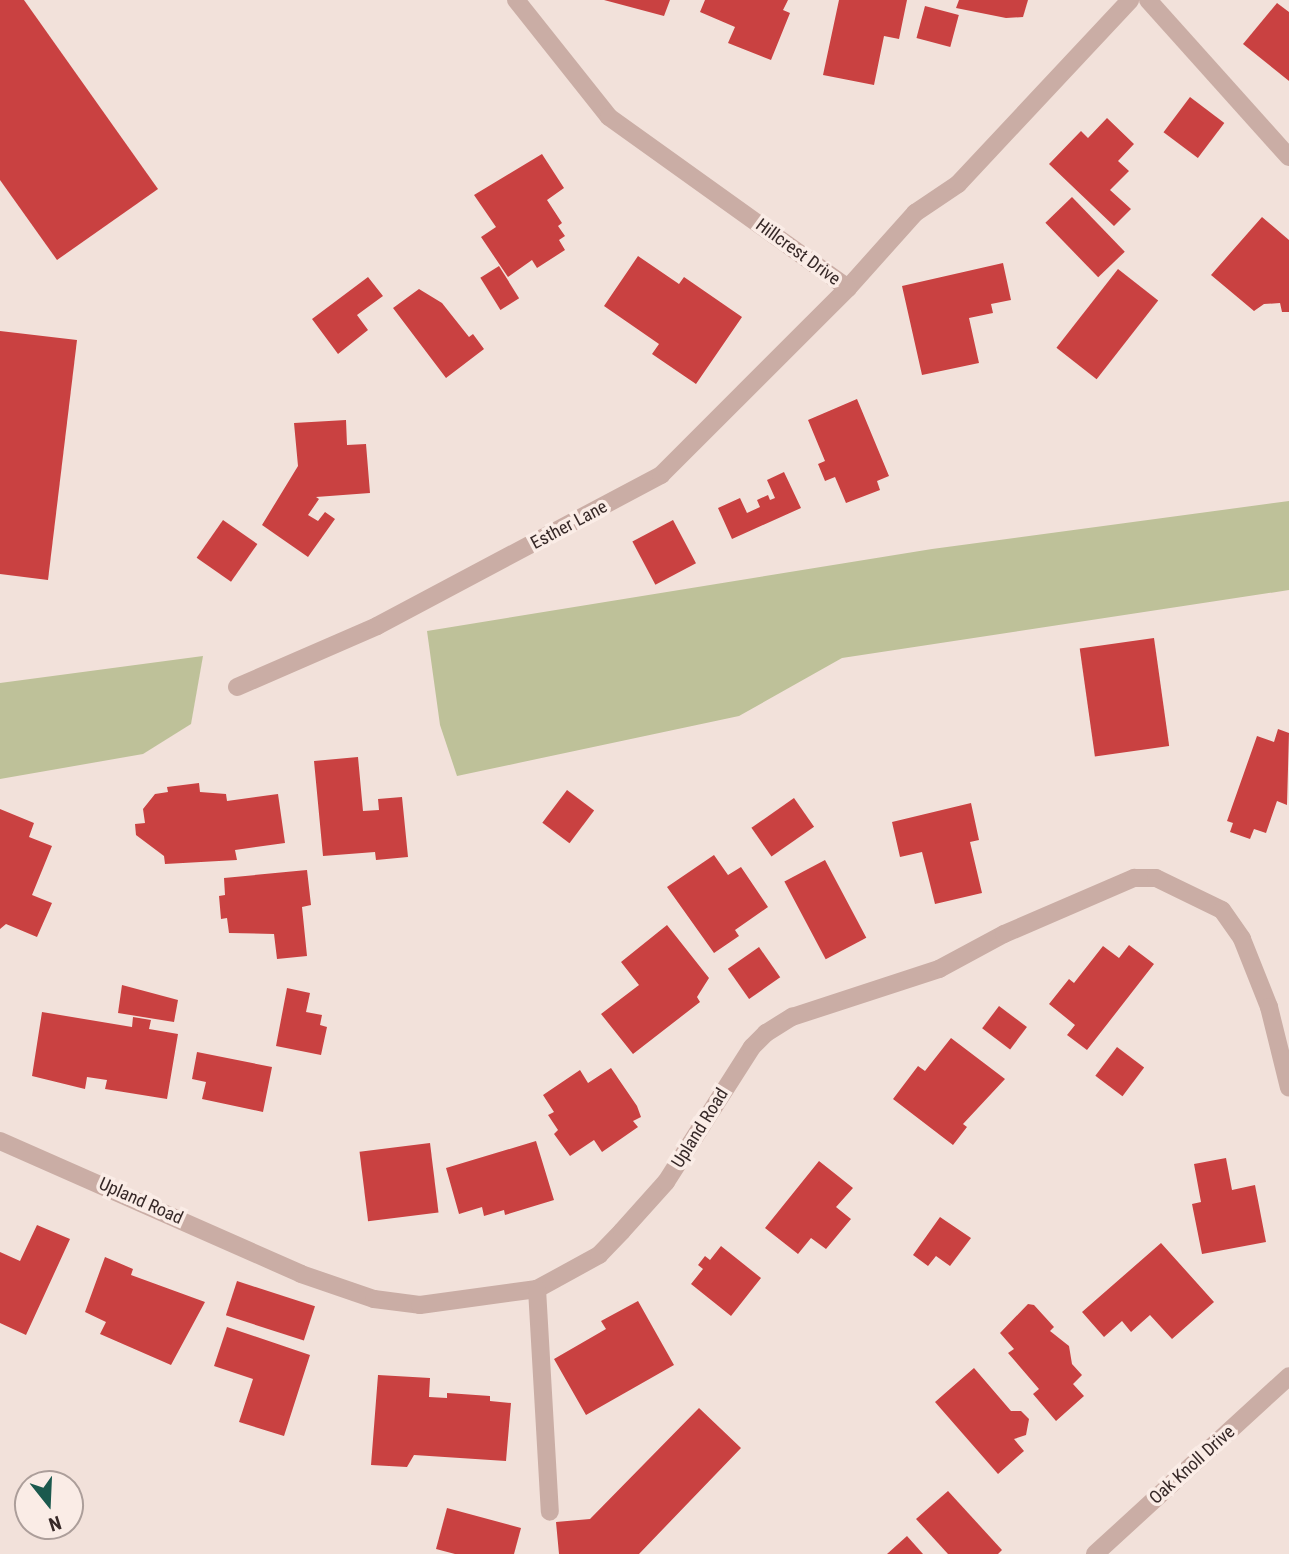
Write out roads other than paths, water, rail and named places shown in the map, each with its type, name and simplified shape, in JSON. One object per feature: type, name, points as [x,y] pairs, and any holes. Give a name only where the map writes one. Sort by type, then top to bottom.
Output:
[{"type":"street","name":"Hillcrest Drive","points":[[516,0],[609,117],[848,288],[915,214],[958,184],[1130,0]]},
{"type":"street","points":[[1148,0],[1289,157]]},
{"type":"street","name":"Esther Lane","points":[[237,687],[377,626],[661,475],[713,428],[848,288]]},
{"type":"street","name":"Upland Road","points":[[0,1141],[301,1275],[374,1299],[420,1305],[537,1289],[599,1255],[640,1212],[666,1182],[752,1047],[766,1033],[792,1017],[939,969],[1004,934],[1134,878],[1156,878],[1223,910],[1242,939],[1269,1007],[1289,1087]]},
{"type":"street","points":[[537,1289],[550,1512]]},
{"type":"street","name":"Oak Knoll Drive","points":[[1095,1554],[1289,1376]]}]
